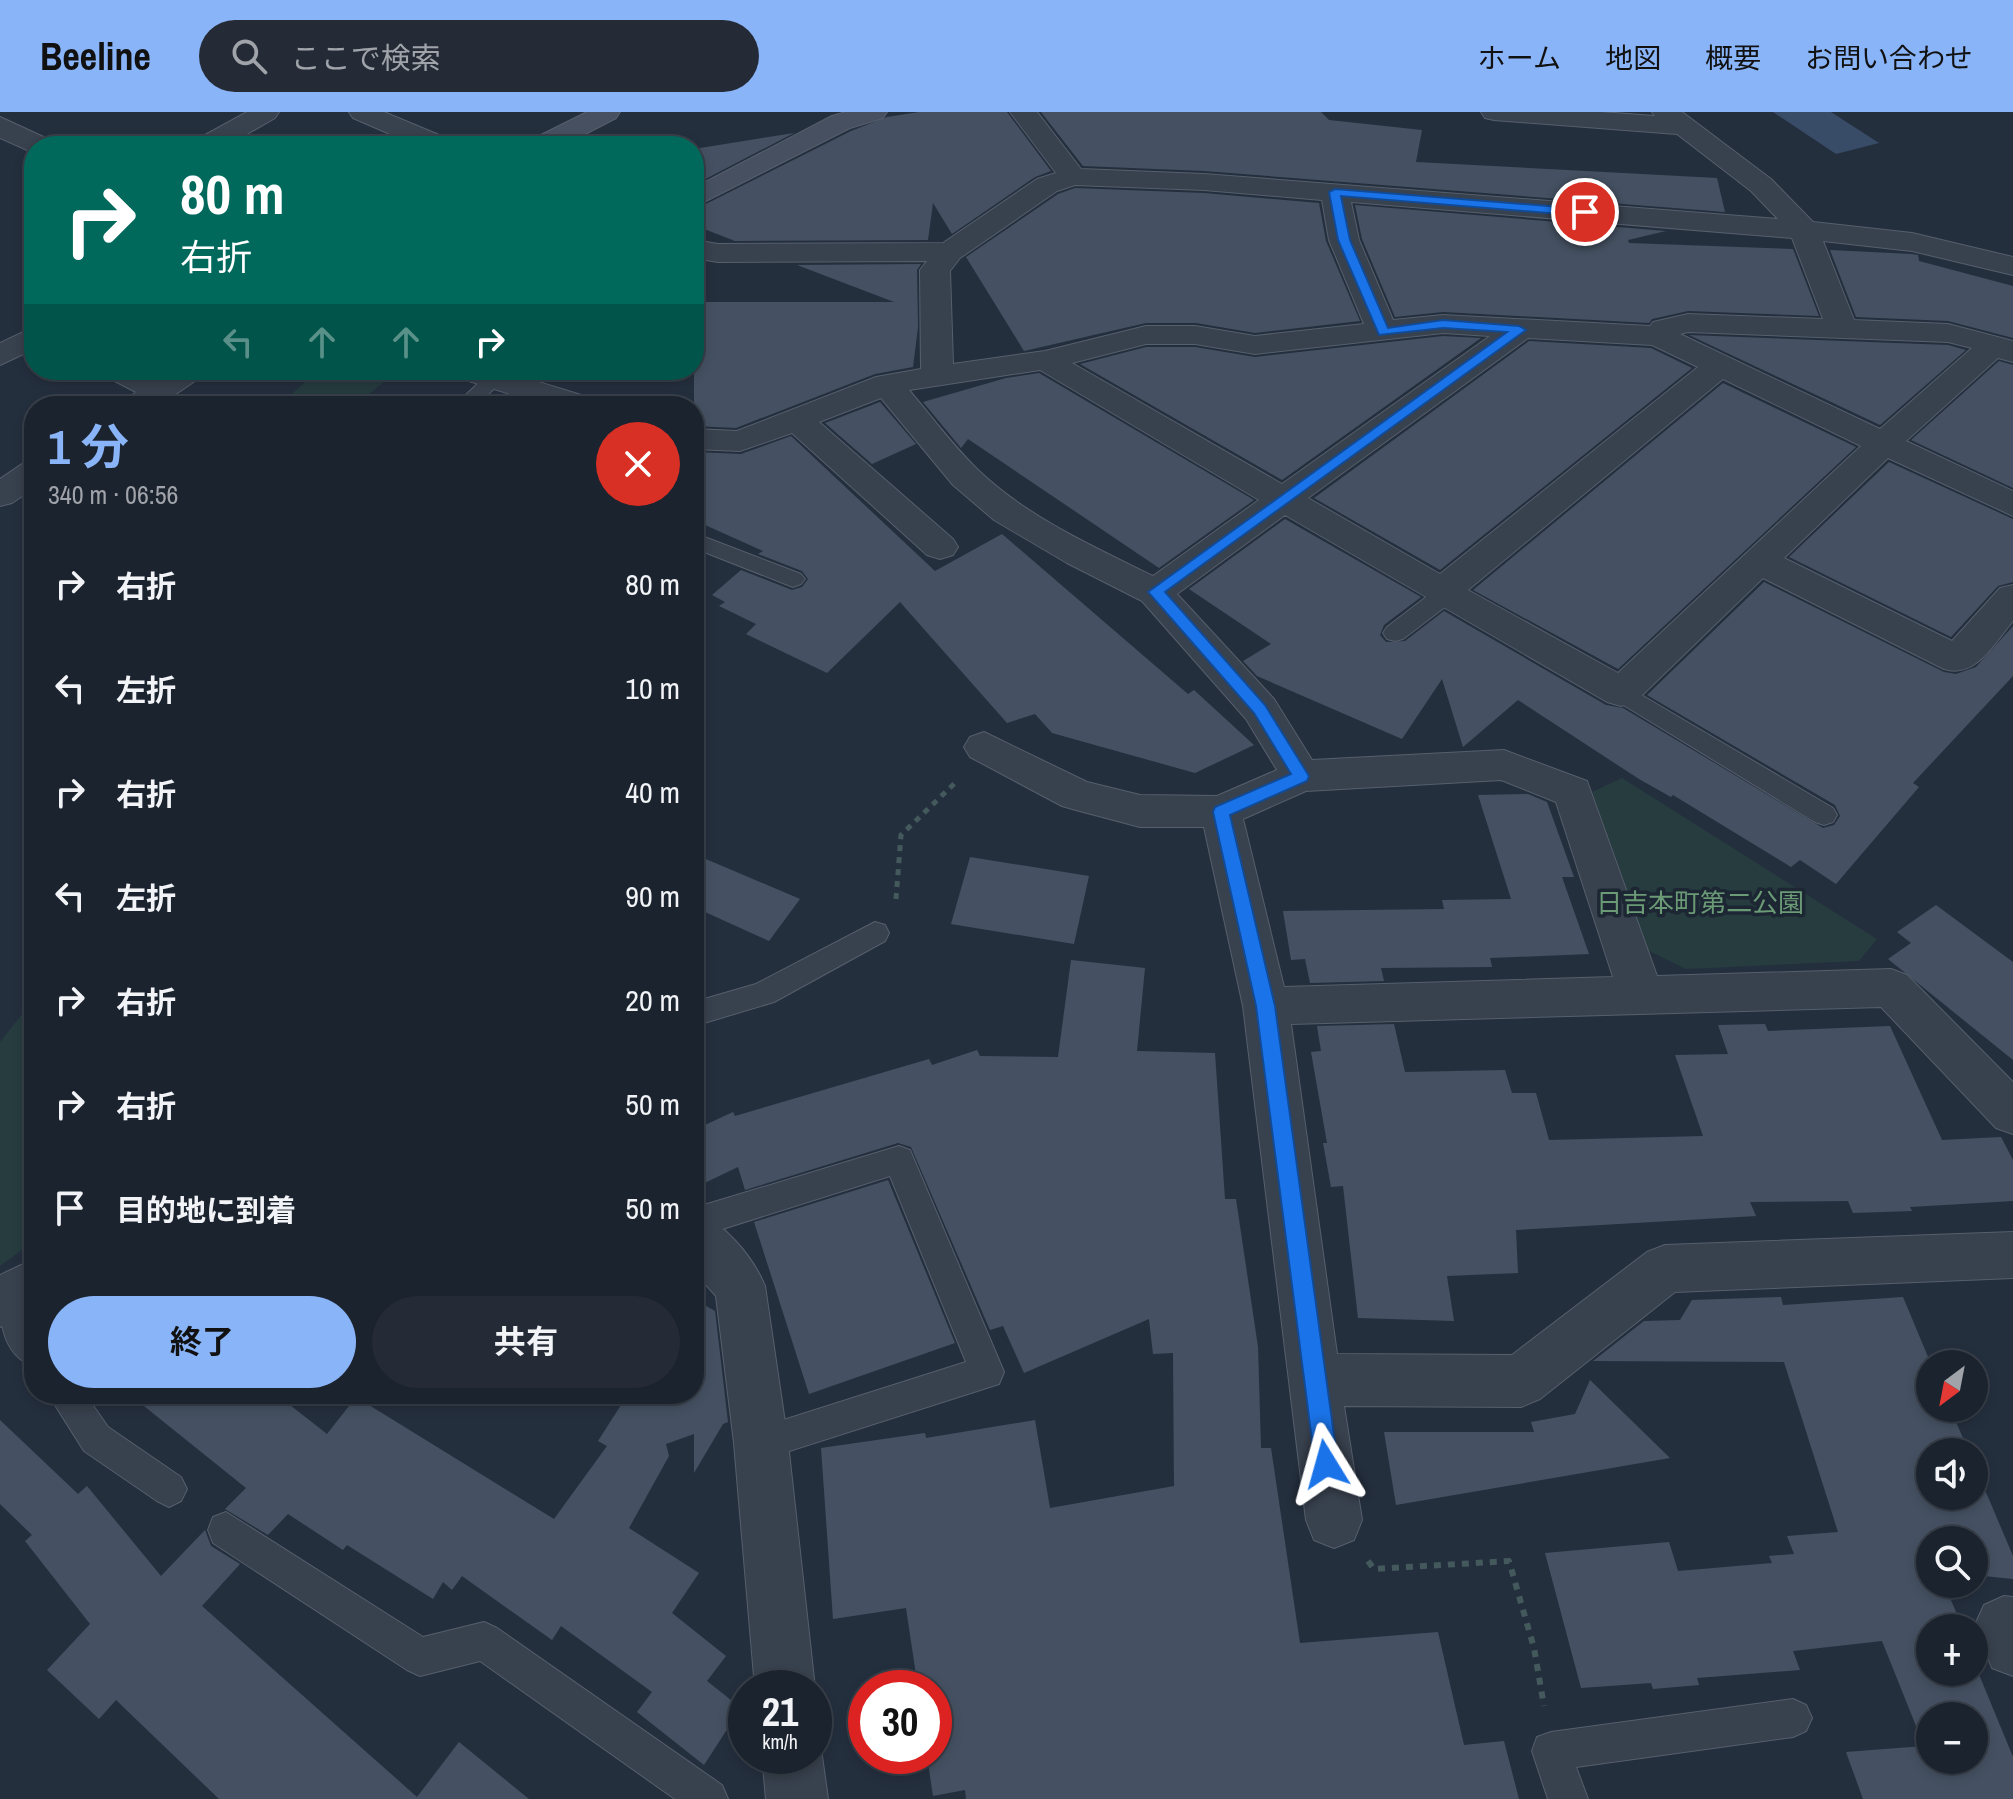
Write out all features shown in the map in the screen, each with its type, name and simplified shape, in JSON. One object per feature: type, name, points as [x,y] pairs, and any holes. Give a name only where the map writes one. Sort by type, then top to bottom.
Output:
[{"type":"street","points":[[224,136],[266,112]]},
{"type":"street","points":[[362,112],[418,136]]},
{"type":"street","points":[[560,136],[607,112]]},
{"type":"street","points":[[704,194],[841,122],[874,112]]},
{"type":"street","points":[[1023,112],[1073,177]]},
{"type":"street","points":[[1494,112],[1673,119],[1761,185],[1804,230],[1843,331]]},
{"type":"street","points":[[0,125],[24,138]]},
{"type":"street","points":[[0,157],[24,148]]},
{"type":"street","points":[[937,375],[935,270],[950,252],[1047,185],[1073,177],[1204,182],[1804,230],[1912,242],[2013,266]]},
{"type":"street","points":[[1335,192],[1344,240],[1383,332]]},
{"type":"street","points":[[704,251],[950,252]]},
{"type":"street","points":[[1658,336],[1664,329],[1688,323],[1948,333],[2004,348]]},
{"type":"street","points":[[704,439],[740,441],[887,384],[1045,360],[1146,335],[1195,335],[1255,345],[1443,324],[1658,336],[2013,505]]},
{"type":"street","points":[[1155,592],[1519,330]]},
{"type":"street","points":[[0,356],[24,342]]},
{"type":"street","points":[[1045,360],[1444,593],[1621,692],[1882,445],[2004,348]]},
{"type":"street","points":[[1444,593],[1719,366]]},
{"type":"street","points":[[128,380],[145,396]]},
{"type":"street","points":[[150,396],[175,380]]},
{"type":"street","points":[[496,380],[548,396]]},
{"type":"street","points":[[887,384],[965,477],[1006,512],[1080,555],[1155,592],[1260,709],[1301,776]]},
{"type":"street","points":[[797,420],[940,547]]},
{"type":"street","points":[[0,495],[24,479]]},
{"type":"street","points":[[1761,562],[1957,660],[2013,597]]},
{"type":"street","points":[[986,748],[1076,795],[1140,811],[1221,812],[1301,776],[1504,765],[1573,792],[1641,995]]},
{"type":"street","points":[[1221,812],[1266,1006],[1334,1520]]},
{"type":"street","points":[[1266,1006],[1891,988],[2013,1113]]},
{"type":"street","points":[[704,1245],[740,1286],[761,1443],[783,1670]]},
{"type":"street","points":[[1314,1380],[1521,1381],[1665,1269],[2013,1255]]},
{"type":"street","points":[[0,1303],[24,1289]]},
{"type":"street","points":[[2013,1626],[2004,1625],[2013,1647]]},
{"type":"street","points":[[794,1774],[797,1799]]},
{"type":"lane","points":[[704,544],[793,579]]},
{"type":"lane","points":[[1395,633],[1444,593]]},
{"type":"lane","points":[[1621,692],[1824,815]]},
{"type":"lane","points":[[704,1011],[764,994],[875,933]]},
{"type":"lane","points":[[704,1220],[899,1160],[987,1372],[761,1443]]},
{"type":"lane","points":[[0,1303],[24,1337]]},
{"type":"lane","points":[[72,1404],[96,1439],[169,1489]]},
{"type":"lane","points":[[226,1530],[420,1657],[484,1641],[708,1799]]},
{"type":"lane","points":[[1568,1799],[1551,1751],[1793,1718]]},
{"type":"path","points":[[875,933],[894,907],[900,875],[901,835],[986,748]]},
{"type":"path","points":[[1374,1569],[1509,1561],[1534,1648],[1551,1751]]},
{"type":"green space","points":[[307,380],[386,380],[366,396],[290,396]]},
{"type":"green space","name":"日吉本町第二公園","points":[[1622,778],[1877,939],[1859,961],[1686,969],[1649,951],[1592,792]]},
{"type":"green space","points":[[24,1012],[24,1248],[0,1266],[0,1042]]},
{"type":"water","points":[[1773,112],[1831,112],[1879,143],[1836,154]]},
{"type":"building","points":[[919,112],[1007,112],[1051,171],[1035,177],[952,234],[933,203],[928,240],[735,241],[704,229],[704,205],[851,131],[887,117]]},
{"type":"building","points":[[1041,112],[1321,112],[1329,120],[1422,130],[1416,162],[1717,178],[1725,212],[1204,171],[1083,166]]},
{"type":"building","points":[[794,133],[704,180],[704,147]]},
{"type":"building","points":[[1075,188],[1204,193],[1319,203],[1326,241],[1360,321],[1255,333],[1196,323],[1146,323],[1024,351],[966,257],[1058,194]]},
{"type":"building","points":[[1355,205],[1666,231],[1628,240],[1629,243],[1793,249],[1819,316],[1688,311],[1652,319],[1649,323],[1443,312],[1395,317],[1362,239]]},
{"type":"building","points":[[1830,250],[1918,255],[1919,261],[2013,286],[2013,338],[1948,321],[1856,317]]},
{"type":"building","points":[[921,264],[917,270],[918,327],[913,367],[875,374],[736,428],[704,426],[704,396],[694,396],[694,380],[704,380],[704,302],[894,302],[797,265]]},
{"type":"building","points":[[1689,335],[1948,345],[1966,350],[1880,425]]},
{"type":"building","points":[[1443,336],[1481,338],[1282,480],[1080,364],[1146,347],[1195,347],[1255,357]]},
{"type":"building","points":[[1529,341],[1651,348],[1692,368],[1440,570],[1314,498]]},
{"type":"building","points":[[1999,361],[2013,365],[2013,488],[1911,440]]},
{"type":"building","points":[[1039,373],[1254,500],[1159,568],[968,439],[961,448],[923,402],[1006,378]]},
{"type":"building","points":[[1723,383],[1856,447],[1618,669],[1473,590]]},
{"type":"building","points":[[880,402],[916,444],[872,464],[825,423]]},
{"type":"building","points":[[791,436],[935,571],[1002,534],[1188,694],[1194,690],[1254,745],[1195,773],[1052,733],[1035,714],[1007,723],[900,602],[827,673],[746,634],[756,624],[719,606],[725,602],[712,595],[741,570],[792,590],[802,587],[808,579],[802,571],[758,554],[763,551],[704,524],[704,452],[741,454]]},
{"type":"building","points":[[1889,462],[2013,519],[2013,582],[1998,586],[1951,637],[1789,557]]},
{"type":"building","points":[[1285,519],[1421,597],[1384,625],[1380,635],[1386,642],[1405,641],[1444,611],[1606,705],[1623,708],[1823,828],[1834,825],[1840,816],[1835,805],[1647,695],[1764,582],[1944,672],[1956,674],[1976,667],[2013,626],[2013,676],[1913,783],[1919,787],[1836,884],[1800,860],[1791,867],[1673,795],[1671,797],[1639,779],[1518,700],[1463,747],[1442,679],[1402,739],[1257,676],[1243,661],[1271,644],[1189,589]]},
{"type":"building","points":[[1528,794],[1547,802],[1574,877],[1562,877],[1589,954],[1490,958],[1492,967],[1381,968],[1384,981],[1310,983],[1305,959],[1291,960],[1283,911],[1444,909],[1442,900],[1511,899],[1478,795]]},
{"type":"building","points":[[970,857],[1089,876],[1074,944],[951,924]]},
{"type":"building","points":[[704,858],[800,899],[769,941],[704,912]]},
{"type":"building","points":[[1936,905],[2013,962],[2013,1060],[1888,959],[1911,943],[1897,932]]},
{"type":"building","points":[[1071,960],[1145,968],[1137,1051],[1215,1053],[1225,1199],[1236,1199],[1258,1347],[1261,1448],[1271,1448],[1300,1643],[1438,1632],[1464,1745],[1504,1741],[1519,1799],[966,1799],[965,1790],[933,1796],[930,1774],[952,1774],[952,1670],[915,1670],[906,1608],[833,1619],[821,1448],[925,1433],[926,1438],[1035,1420],[1050,1508],[1174,1486],[1173,1353],[1153,1354],[1149,1319],[1024,1373],[1003,1326],[990,1330],[911,1147],[898,1143],[745,1190],[738,1167],[704,1183],[704,1125],[733,1112],[735,1116],[929,1059],[932,1065],[977,1050],[980,1056],[1058,1057]]},
{"type":"building","points":[[1394,1024],[1405,1072],[1505,1070],[1512,1093],[1536,1093],[1549,1140],[1703,1136],[1675,1055],[1728,1054],[1718,1025],[1765,1024],[1768,1031],[1890,1026],[1942,1140],[2001,1137],[2013,1160],[2013,1201],[1910,1207],[1912,1211],[1853,1213],[1848,1201],[1750,1202],[1756,1216],[1516,1230],[1518,1273],[1447,1276],[1454,1321],[1358,1318],[1343,1186],[1331,1187],[1323,1143],[1327,1143],[1311,1052],[1321,1051],[1317,1026]]},
{"type":"building","points":[[888,1180],[955,1343],[809,1394],[754,1222]]},
{"type":"building","points":[[1781,1297],[1783,1305],[1903,1297],[1925,1350],[1916,1350],[1916,1422],[1956,1422],[1963,1438],[1916,1438],[1916,1510],[1988,1510],[1988,1497],[2013,1556],[2013,1579],[1988,1576],[1988,1526],[1916,1526],[1916,1598],[1950,1598],[1957,1614],[1916,1614],[1916,1686],[1984,1686],[2013,1757],[2013,1799],[1863,1799],[1846,1752],[1916,1747],[1916,1774],[1988,1774],[1988,1702],[1916,1702],[1916,1726],[1882,1641],[1793,1651],[1800,1670],[1697,1678],[1699,1685],[1653,1689],[1651,1683],[1581,1688],[1545,1553],[1669,1542],[1678,1571],[1772,1563],[1769,1556],[1794,1554],[1787,1536],[1838,1532],[1784,1362],[1593,1361],[1644,1321],[1680,1320],[1692,1300]]},
{"type":"building","points":[[704,1305],[715,1311],[728,1422],[723,1424],[694,1473],[694,1434],[666,1444],[669,1456],[629,1528],[699,1573],[672,1613],[726,1656],[707,1681],[728,1698],[728,1728],[704,1765],[637,1712],[652,1692],[561,1626],[552,1640],[462,1576],[452,1590],[443,1582],[433,1599],[347,1545],[343,1550],[288,1514],[268,1535],[225,1509],[246,1488],[141,1404],[289,1404],[327,1434],[351,1404],[367,1404],[554,1519],[607,1446],[598,1441],[622,1404],[704,1404]]},
{"type":"building","points":[[1590,1380],[1670,1458],[1396,1505],[1384,1432],[1534,1432],[1531,1422],[1575,1414]]},
{"type":"building","points":[[0,1420],[78,1494],[87,1486],[161,1576],[205,1530],[211,1546],[240,1564],[202,1606],[417,1797],[459,1742],[529,1799],[219,1799],[116,1700],[99,1719],[47,1670],[90,1624],[25,1541],[32,1535],[0,1504]]},
{"type":"route","points":[[1326,1464],[1266,1006],[1221,812],[1301,776],[1260,709],[1155,592],[1519,330],[1443,324],[1383,332],[1344,240],[1335,192],[1585,212]]}]
